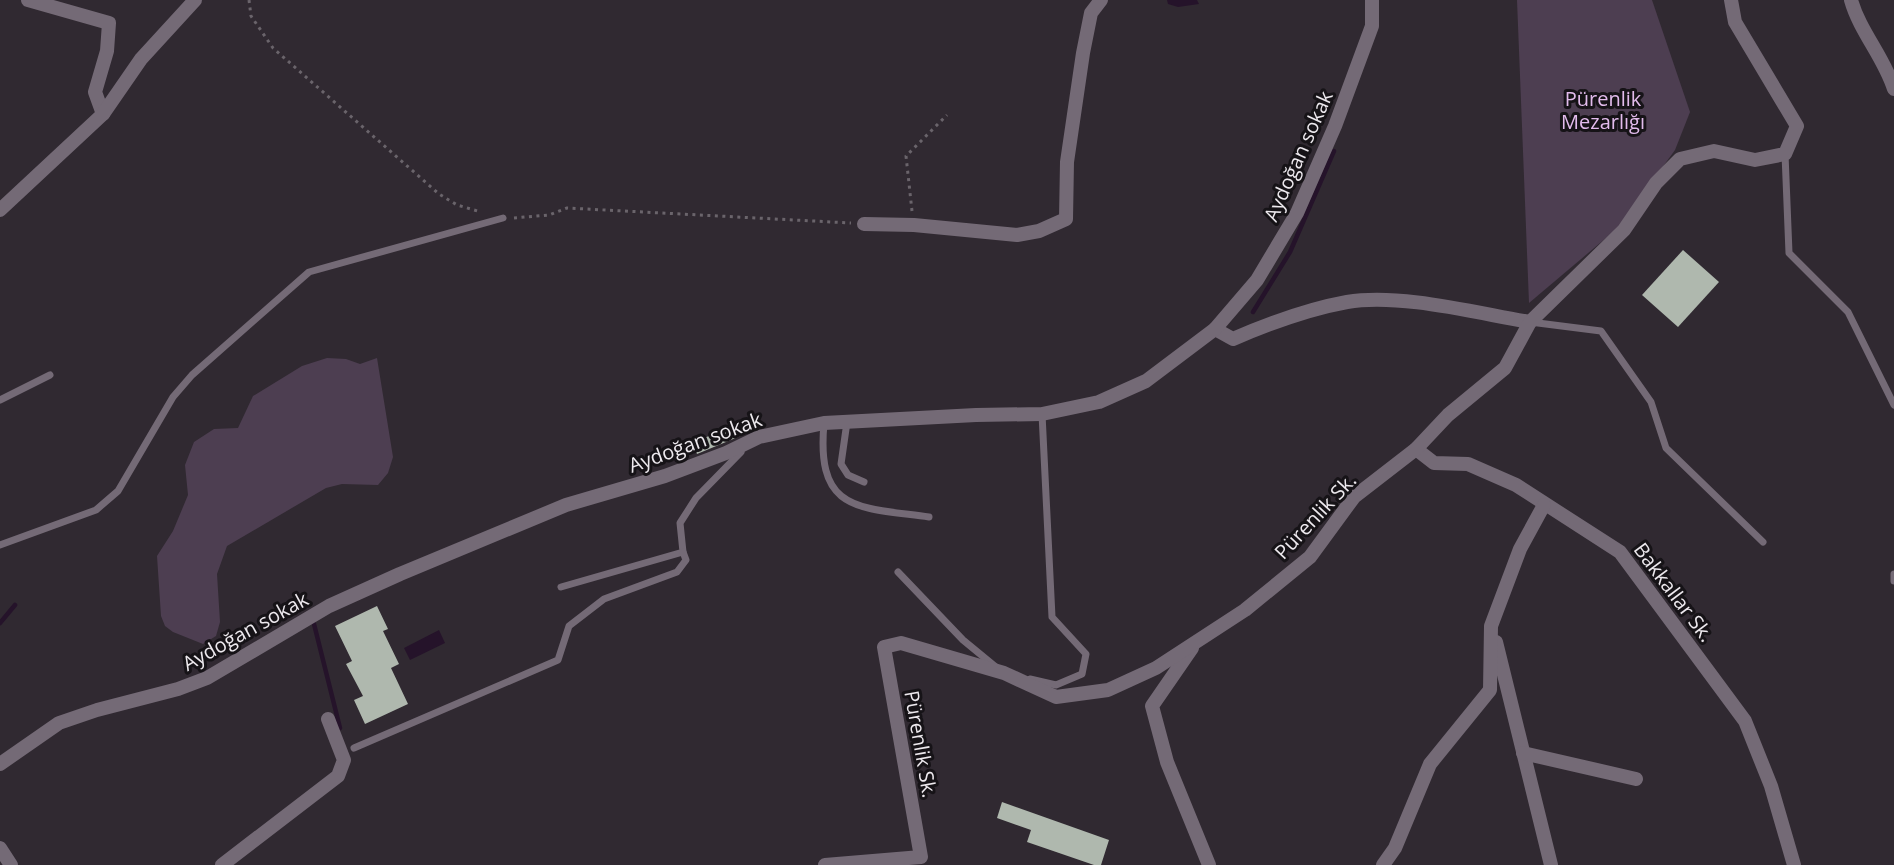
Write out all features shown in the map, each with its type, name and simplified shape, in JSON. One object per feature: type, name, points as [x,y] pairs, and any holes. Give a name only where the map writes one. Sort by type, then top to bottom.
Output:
[{"type":"street","points":[[28,0],[109,23],[107,51],[95,92],[103,114]]},
{"type":"street","points":[[0,210],[103,114],[141,59],[195,0]]},
{"type":"street","points":[[864,224],[914,225],[1017,236],[1039,231],[1066,219],[1067,162],[1083,53],[1091,13],[1101,0]]},
{"type":"street","name":"Aydoğan sokak","points":[[0,764],[59,723],[97,710],[178,689],[207,678],[329,606],[400,574],[566,505],[664,476],[726,453],[759,437],[824,423],[1042,414],[1099,402],[1146,381],[1215,329],[1257,280],[1297,213],[1335,126],[1372,26],[1372,0]]},
{"type":"street","points":[[1731,0],[1735,21],[1797,126],[1785,154]]},
{"type":"street","points":[[1851,0],[1855,14],[1889,72],[1894,89]]},
{"type":"street","name":"Pürenlik Sk.","points":[[825,865],[921,857],[884,647],[902,644],[1004,673],[1056,697],[1108,690],[1156,668],[1245,610],[1310,557],[1354,497],[1416,449],[1448,415],[1505,368],[1530,322],[1624,230],[1656,183],[1680,159],[1714,151],[1755,160],[1785,154]]},
{"type":"street","points":[[1215,329],[1233,339],[1273,322],[1348,302],[1401,301],[1530,322]]},
{"type":"street","name":"Bakkallar Sk.","points":[[1416,449],[1434,463],[1468,464],[1516,485],[1544,506],[1620,552],[1745,721],[1771,786],[1794,865]]},
{"type":"street","points":[[1383,865],[1395,848],[1430,764],[1490,690],[1491,626],[1520,549],[1544,506]]},
{"type":"street","points":[[1491,626],[1551,865]]},
{"type":"street","points":[[1197,641],[1152,706],[1167,762],[1209,865]]},
{"type":"street","points":[[222,865],[338,776],[344,760],[328,718]]},
{"type":"street","points":[[1523,753],[1636,779]]},
{"type":"street","points":[[0,848],[12,865]]},
{"type":"lane","points":[[1785,154],[1789,254],[1848,312],[1894,405]]},
{"type":"lane","points":[[0,545],[96,510],[118,491],[172,397],[192,375],[309,273],[503,218]]},
{"type":"lane","points":[[1530,322],[1601,331],[1651,402],[1666,448],[1763,542]]},
{"type":"lane","points":[[0,400],[50,375]]},
{"type":"lane","points":[[898,572],[963,640],[1004,673],[1056,685],[1082,674],[1086,654],[1052,617],[1042,414]]},
{"type":"lane","points":[[846,422],[840,464],[848,475],[864,482]]},
{"type":"lane","points":[[824,423],[821,453],[825,473],[834,491],[846,501],[867,508],[930,517]]},
{"type":"lane","points":[[354,748],[558,660],[569,626],[604,599],[677,573],[686,560],[680,524],[696,498],[726,463],[759,437]]},
{"type":"lane","points":[[561,587],[683,552]]},
{"type":"lane","points":[[1894,574],[1894,581]]},
{"type":"path","points":[[249,0],[251,16],[273,48],[439,194],[457,205],[503,218],[549,215],[567,208],[864,224]]},
{"type":"path","points":[[914,225],[906,156],[947,115]]},
{"type":"green space","name":"Pürenlik Mezarlığı","points":[[1517,0],[1652,0],[1690,112],[1675,150],[1619,227],[1529,303]]},
{"type":"green space","points":[[327,358],[346,359],[360,364],[377,358],[393,457],[388,473],[378,485],[342,484],[326,488],[227,546],[217,574],[220,622],[216,636],[203,644],[173,632],[165,626],[161,616],[157,556],[173,531],[188,495],[185,465],[194,442],[214,429],[238,428],[253,396],[302,366]]},
{"type":"shaded area","points":[[1167,0],[1197,0],[1199,4],[1178,7],[1168,4]]},
{"type":"shaded area","points":[[439,630],[445,643],[410,660],[404,648]]},
{"type":"building","points":[[1683,250],[1719,282],[1678,327],[1642,295]]},
{"type":"building","points":[[733,426],[738,437],[697,454],[692,443]]},
{"type":"building","points":[[377,606],[388,629],[383,631],[399,664],[391,668],[408,704],[365,724],[354,700],[363,696],[346,664],[352,661],[335,626]]},
{"type":"building","points":[[1002,802],[1109,840],[1101,865],[1094,865],[1027,842],[1031,830],[997,818]]},
{"type":"waterway","points":[[1253,312],[1290,252],[1334,151]]},
{"type":"waterway","points":[[0,623],[15,605]]},
{"type":"waterway","points":[[314,624],[340,728]]}]
